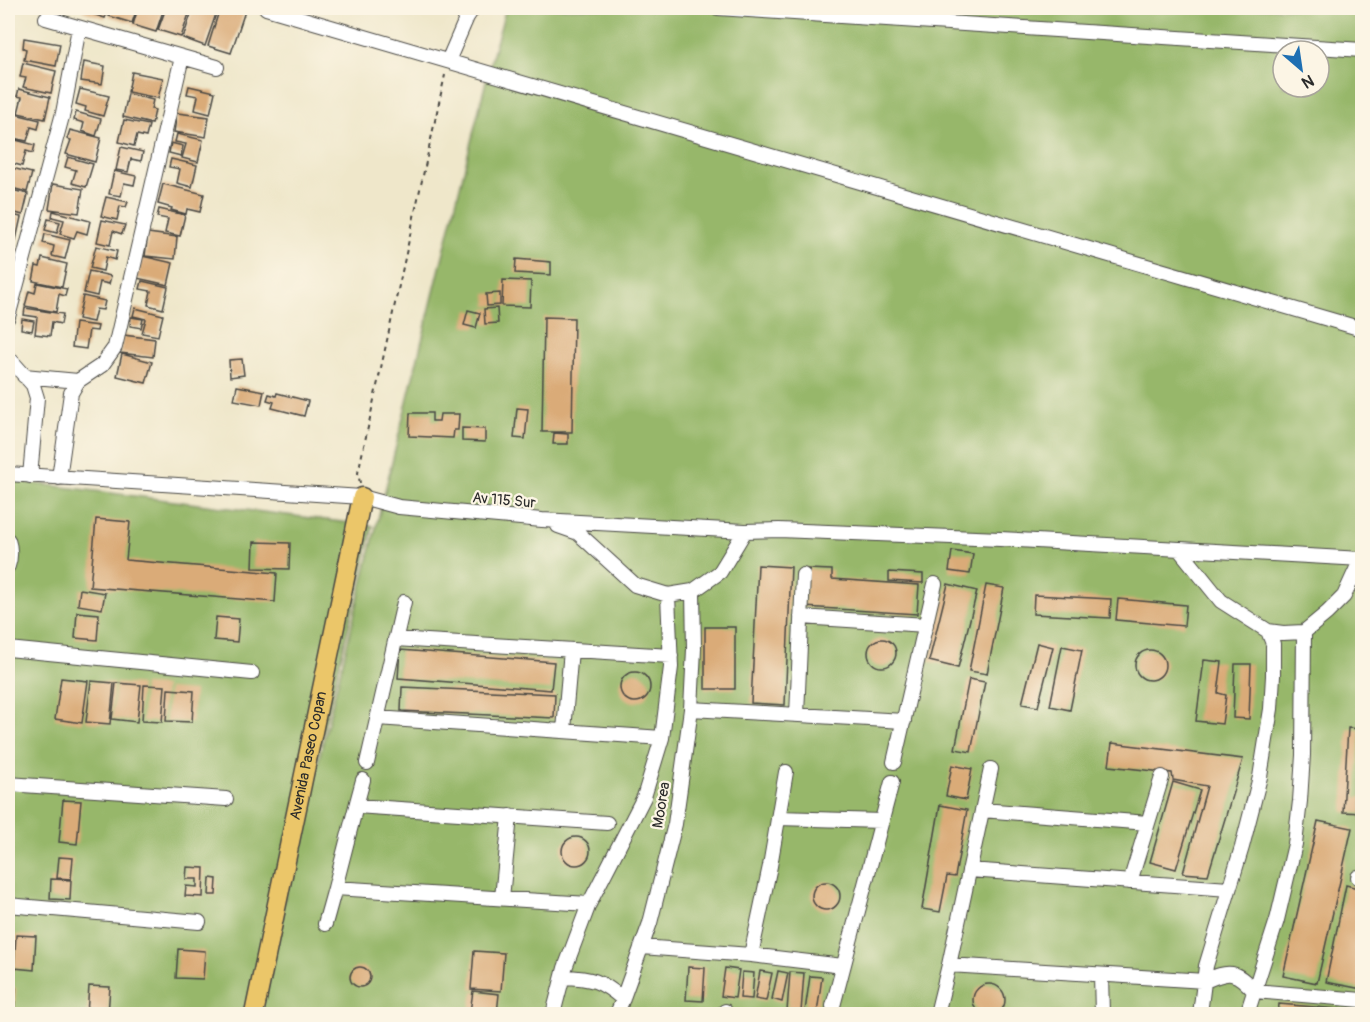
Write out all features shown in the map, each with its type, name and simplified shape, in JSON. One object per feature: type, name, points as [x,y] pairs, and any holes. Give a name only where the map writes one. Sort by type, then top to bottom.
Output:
[{"type":"main road","name":"Avenida Paseo Copan","points":[[254,1014],[362,497]]},
{"type":"street","points":[[265,8],[1362,329]]},
{"type":"street","points":[[448,61],[466,17],[473,8]]},
{"type":"street","points":[[718,8],[1362,50]]},
{"type":"street","points":[[46,18],[217,67]]},
{"type":"street","points":[[8,317],[63,113],[79,28]]},
{"type":"street","points":[[59,478],[71,393],[78,381],[102,366],[115,347],[182,57]]},
{"type":"street","points":[[8,357],[33,385],[37,398],[30,476]]},
{"type":"street","points":[[24,376],[78,381]]},
{"type":"street","name":"Av 115 Sur","points":[[8,474],[362,497],[399,507],[542,520],[745,531],[779,530],[1000,539],[1362,559]]},
{"type":"street","points":[[542,520],[578,533],[635,585],[668,595],[693,591],[720,572],[745,531]]},
{"type":"street","points":[[8,540],[11,557],[8,566]]},
{"type":"street","points":[[1179,549],[1221,601],[1268,631],[1283,633],[1304,632],[1328,613],[1344,596],[1362,559]]},
{"type":"street","points":[[797,715],[802,575]]},
{"type":"street","points":[[894,762],[936,584]]},
{"type":"street","name":"Moorea","points":[[616,1014],[650,924],[675,824],[691,710],[694,649],[693,591]]},
{"type":"street","points":[[554,1014],[563,977],[589,904],[644,797],[662,738],[671,667],[668,595]]},
{"type":"street","points":[[367,763],[404,602]]},
{"type":"street","points":[[801,617],[926,625]]},
{"type":"street","points":[[1210,1014],[1201,1008],[1206,966],[1242,847],[1260,777],[1271,709],[1273,644],[1268,631]]},
{"type":"street","points":[[1246,1013],[1277,920],[1295,844],[1303,755],[1304,632]]},
{"type":"street","points":[[396,639],[571,650],[670,651],[694,649]]},
{"type":"street","points":[[8,649],[252,673]]},
{"type":"street","points":[[564,730],[571,650]]},
{"type":"street","points":[[691,710],[904,721]]},
{"type":"street","points":[[377,718],[662,738]]},
{"type":"street","points":[[937,1014],[991,768]]},
{"type":"street","points":[[751,955],[770,866],[786,772]]},
{"type":"street","points":[[1130,882],[1162,777]]},
{"type":"street","points":[[325,924],[363,780]]},
{"type":"street","points":[[833,1006],[892,782]]},
{"type":"street","points":[[8,784],[226,799]]},
{"type":"street","points":[[356,806],[607,823]]},
{"type":"street","points":[[982,810],[1148,823]]},
{"type":"street","points":[[502,897],[510,816]]},
{"type":"street","points":[[778,818],[882,821]]},
{"type":"street","points":[[969,870],[1229,889]]},
{"type":"street","points":[[335,888],[589,904]]},
{"type":"street","points":[[8,905],[199,922]]},
{"type":"street","points":[[641,947],[751,955],[843,966]]},
{"type":"street","points":[[949,965],[1205,981],[1224,973],[1235,974],[1246,981],[1254,991],[1362,1000]]},
{"type":"street","points":[[1101,975],[1102,1014]]},
{"type":"street","points":[[563,977],[587,978],[608,986],[623,999]]},
{"type":"path","points":[[362,497],[358,473],[448,61]]},
{"type":"green space","points":[[506,8],[1362,8],[1362,1014],[256,1014]]},
{"type":"green space","points":[[8,480],[373,526],[254,1014],[8,1014]]},
{"type":"building","points":[[84,8],[109,8],[105,18],[83,11]]},
{"type":"building","points":[[112,8],[137,8],[132,23],[109,16]]},
{"type":"building","points":[[138,8],[164,8],[156,32],[133,25]]},
{"type":"building","points":[[166,8],[191,8],[181,37],[158,30]]},
{"type":"building","points":[[193,8],[218,8],[205,46],[183,38]]},
{"type":"building","points":[[220,8],[246,8],[231,53],[208,46]]},
{"type":"building","points":[[24,38],[60,44],[56,66],[24,60],[26,49],[23,48]]},
{"type":"building","points":[[84,62],[105,66],[102,84],[81,81]]},
{"type":"building","points":[[23,63],[56,71],[51,93],[23,87],[26,78],[20,77]]},
{"type":"building","points":[[132,72],[163,78],[158,98],[128,92]]},
{"type":"building","points":[[189,86],[215,92],[210,114],[195,110],[198,96],[187,94]]},
{"type":"building","points":[[19,89],[50,97],[45,119],[18,113],[22,97],[17,96]]},
{"type":"building","points":[[80,89],[109,96],[103,116],[85,111],[86,107],[76,104]]},
{"type":"building","points":[[128,94],[153,100],[151,109],[155,110],[152,124],[123,117]]},
{"type":"building","points":[[76,112],[101,119],[96,136],[82,131],[84,123],[74,120]]},
{"type":"building","points":[[11,113],[40,120],[38,129],[31,127],[27,141],[13,138],[15,131],[8,129]]},
{"type":"building","points":[[177,113],[209,117],[206,137],[174,132]]},
{"type":"building","points":[[124,120],[149,125],[146,137],[137,135],[134,146],[119,142]]},
{"type":"building","points":[[70,130],[101,138],[95,162],[66,154],[71,140],[67,139]]},
{"type":"building","points":[[177,134],[203,140],[198,162],[182,158],[186,144],[175,142]]},
{"type":"building","points":[[8,138],[35,145],[33,153],[26,151],[22,166],[8,162],[10,156],[8,155]]},
{"type":"building","points":[[171,143],[183,146],[181,156],[169,153]]},
{"type":"building","points":[[121,147],[143,152],[141,161],[131,159],[128,172],[116,170]]},
{"type":"building","points":[[68,157],[93,164],[86,187],[72,183],[76,170],[65,167]]},
{"type":"building","points":[[171,159],[197,165],[192,187],[177,183],[180,169],[169,167]]},
{"type":"building","points":[[8,167],[32,173],[27,192],[8,187]]},
{"type":"building","points":[[114,171],[136,176],[134,185],[124,183],[121,196],[109,194]]},
{"type":"building","points":[[53,184],[83,189],[79,213],[49,209]]},
{"type":"building","points":[[163,184],[204,194],[200,212],[187,209],[186,214],[158,204]]},
{"type":"building","points":[[8,189],[28,194],[23,215],[8,211]]},
{"type":"building","points":[[106,197],[128,202],[126,207],[120,206],[117,220],[101,216]]},
{"type":"building","points":[[159,209],[185,215],[180,236],[165,233],[168,219],[157,217]]},
{"type":"building","points":[[53,211],[90,221],[87,234],[77,231],[74,238],[60,234],[64,220],[52,217]]},
{"type":"building","points":[[8,214],[21,217],[16,240],[8,239]]},
{"type":"building","points":[[48,219],[60,222],[57,233],[45,230]]},
{"type":"building","points":[[102,220],[125,225],[122,234],[113,231],[110,245],[97,242]]},
{"type":"building","points":[[148,233],[177,237],[175,259],[145,256]]},
{"type":"building","points":[[45,234],[70,240],[65,259],[52,256],[54,246],[43,243]]},
{"type":"building","points":[[8,245],[13,247],[11,255],[8,254]]},
{"type":"building","points":[[96,246],[117,251],[115,260],[106,257],[103,271],[90,268]]},
{"type":"building","points":[[142,256],[173,263],[168,285],[137,278]]},
{"type":"building","points":[[42,258],[67,264],[62,287],[33,281],[36,266],[40,267]]},
{"type":"building","points":[[516,259],[551,262],[551,275],[515,273]]},
{"type":"building","points":[[89,271],[111,276],[109,284],[100,282],[97,296],[84,293]]},
{"type":"building","points":[[503,280],[531,281],[530,307],[502,306]]},
{"type":"building","points":[[142,281],[168,287],[163,309],[148,305],[151,291],[140,289]]},
{"type":"building","points":[[37,283],[67,289],[65,296],[59,294],[56,312],[25,306],[29,291],[35,293]]},
{"type":"building","points":[[500,293],[500,305],[487,306],[486,294]]},
{"type":"building","points":[[83,296],[105,301],[103,310],[96,309],[93,322],[78,319]]},
{"type":"building","points":[[25,308],[63,314],[61,324],[52,322],[50,336],[35,334],[37,317],[24,315]]},
{"type":"building","points":[[135,308],[163,315],[158,336],[142,333],[146,319],[133,316]]},
{"type":"building","points":[[497,308],[498,323],[485,324],[484,309]]},
{"type":"building","points":[[468,310],[480,313],[476,328],[464,325]]},
{"type":"building","points":[[131,317],[143,319],[141,328],[130,326]]},
{"type":"building","points":[[544,317],[574,318],[572,432],[542,432]]},
{"type":"building","points":[[22,319],[34,321],[32,331],[21,329]]},
{"type":"building","points":[[75,323],[98,326],[97,331],[89,330],[86,349],[72,347]]},
{"type":"building","points":[[123,335],[155,339],[153,357],[120,353]]},
{"type":"building","points":[[122,354],[152,362],[146,383],[117,376]]},
{"type":"building","points":[[242,359],[244,375],[230,377],[229,360]]},
{"type":"building","points":[[237,386],[264,391],[261,405],[234,400]]},
{"type":"building","points":[[277,393],[308,401],[304,416],[272,408],[274,402],[267,400],[269,394],[276,396]]},
{"type":"building","points":[[517,408],[528,409],[525,439],[514,438]]},
{"type":"building","points":[[410,413],[432,413],[432,421],[439,421],[440,414],[459,414],[458,430],[454,430],[453,438],[409,436]]},
{"type":"building","points":[[462,428],[485,429],[485,442],[462,441]]},
{"type":"building","points":[[554,433],[568,434],[568,444],[553,444]]},
{"type":"building","points":[[96,519],[130,522],[126,560],[277,573],[275,602],[90,587]]},
{"type":"building","points":[[254,542],[290,543],[289,569],[253,568]]},
{"type":"building","points":[[952,551],[973,554],[970,574],[949,571]]},
{"type":"building","points":[[758,565],[791,567],[785,705],[751,703]]},
{"type":"building","points":[[807,569],[832,570],[832,579],[919,585],[917,614],[804,607]]},
{"type":"building","points":[[889,572],[923,574],[923,583],[889,581]]},
{"type":"building","points":[[948,584],[977,591],[958,668],[929,661]]},
{"type":"building","points":[[986,585],[1004,588],[987,674],[969,671]]},
{"type":"building","points":[[80,589],[105,593],[102,609],[78,605]]},
{"type":"building","points":[[1034,595],[1111,599],[1110,618],[1033,614]]},
{"type":"building","points":[[1118,599],[1186,605],[1184,626],[1116,620]]},
{"type":"building","points":[[77,612],[99,614],[97,640],[75,638]]},
{"type":"building","points":[[216,617],[239,619],[237,642],[214,640]]},
{"type":"building","points":[[705,627],[735,627],[735,689],[705,689]]},
{"type":"building","points":[[882,639],[892,643],[896,653],[892,663],[882,667],[872,663],[868,653],[872,643]]},
{"type":"building","points":[[1037,643],[1053,647],[1038,707],[1022,704]]},
{"type":"building","points":[[1062,646],[1082,650],[1070,710],[1050,706]]},
{"type":"building","points":[[400,650],[554,662],[551,690],[398,678]]},
{"type":"building","points":[[1150,650],[1156,651],[1164,659],[1164,671],[1156,679],[1150,680],[1144,679],[1136,671],[1135,665],[1136,659],[1144,651]]},
{"type":"building","points":[[1204,660],[1222,662],[1218,693],[1226,695],[1222,724],[1196,721]]},
{"type":"building","points":[[1235,664],[1251,664],[1249,719],[1233,718]]},
{"type":"building","points":[[635,672],[641,673],[649,681],[649,693],[641,701],[635,702],[629,701],[621,693],[620,687],[621,681],[629,673]]},
{"type":"building","points":[[61,678],[88,681],[82,723],[55,719]]},
{"type":"building","points":[[969,679],[985,682],[971,752],[955,749]]},
{"type":"building","points":[[91,681],[114,683],[110,724],[86,722]]},
{"type":"building","points":[[116,683],[141,685],[137,722],[112,719]]},
{"type":"building","points":[[144,685],[165,686],[162,722],[142,721]]},
{"type":"building","points":[[402,687],[555,694],[554,718],[401,711]]},
{"type":"building","points":[[168,689],[194,691],[192,722],[166,721]]},
{"type":"building","points":[[1348,728],[1360,729],[1356,797],[1362,797],[1362,813],[1343,812]]},
{"type":"building","points":[[1112,743],[1243,759],[1208,875],[1183,873],[1207,786],[1173,780],[1172,773],[1109,766]]},
{"type":"building","points":[[952,765],[972,769],[966,800],[946,796]]},
{"type":"building","points":[[1173,782],[1200,790],[1176,869],[1150,862]]},
{"type":"building","points":[[63,800],[81,801],[77,844],[59,842]]},
{"type":"building","points":[[940,805],[967,810],[955,877],[947,876],[940,912],[922,909]]},
{"type":"building","points":[[1318,821],[1352,828],[1317,983],[1283,976]]},
{"type":"building","points":[[576,837],[586,841],[590,851],[586,861],[576,865],[566,861],[562,851],[566,841]]},
{"type":"building","points":[[59,857],[73,858],[71,879],[57,878]]},
{"type":"building","points":[[187,867],[204,868],[203,897],[185,896],[186,886],[197,887],[197,879],[186,879]]},
{"type":"building","points":[[210,878],[217,879],[216,895],[209,895]]},
{"type":"building","points":[[51,879],[71,880],[70,900],[50,899]]},
{"type":"building","points":[[826,882],[836,886],[840,896],[836,906],[826,910],[816,906],[812,896],[816,886]]},
{"type":"building","points":[[1346,885],[1362,889],[1362,989],[1326,982]]},
{"type":"building","points":[[16,935],[36,936],[34,970],[14,968]]},
{"type":"building","points":[[178,949],[205,951],[203,979],[176,978]]},
{"type":"building","points":[[474,951],[504,953],[501,991],[471,989]]},
{"type":"building","points":[[360,967],[367,970],[370,977],[367,984],[360,987],[353,984],[350,977],[353,970]]},
{"type":"building","points":[[688,967],[705,968],[703,1001],[686,1000]]},
{"type":"building","points":[[725,968],[739,970],[735,998],[721,996]]},
{"type":"building","points":[[760,971],[772,973],[766,1001],[755,999]]},
{"type":"building","points":[[778,971],[788,973],[782,1002],[772,999]]},
{"type":"building","points":[[742,972],[754,973],[752,999],[740,998]]},
{"type":"building","points":[[790,972],[804,973],[801,1012],[787,1011]]},
{"type":"building","points":[[810,976],[822,977],[817,1013],[805,1011]]},
{"type":"building","points":[[989,984],[1000,989],[1005,1000],[1000,1011],[989,1016],[978,1011],[973,1000],[978,989]]},
{"type":"building","points":[[89,986],[110,987],[108,1014],[87,1014]]},
{"type":"building","points":[[8,987],[16,988],[14,1013],[8,1013]]},
{"type":"building","points":[[473,991],[499,994],[497,1014],[470,1012]]},
{"type":"building","points":[[1279,1004],[1362,1011],[1362,1014],[1278,1014]]}]
